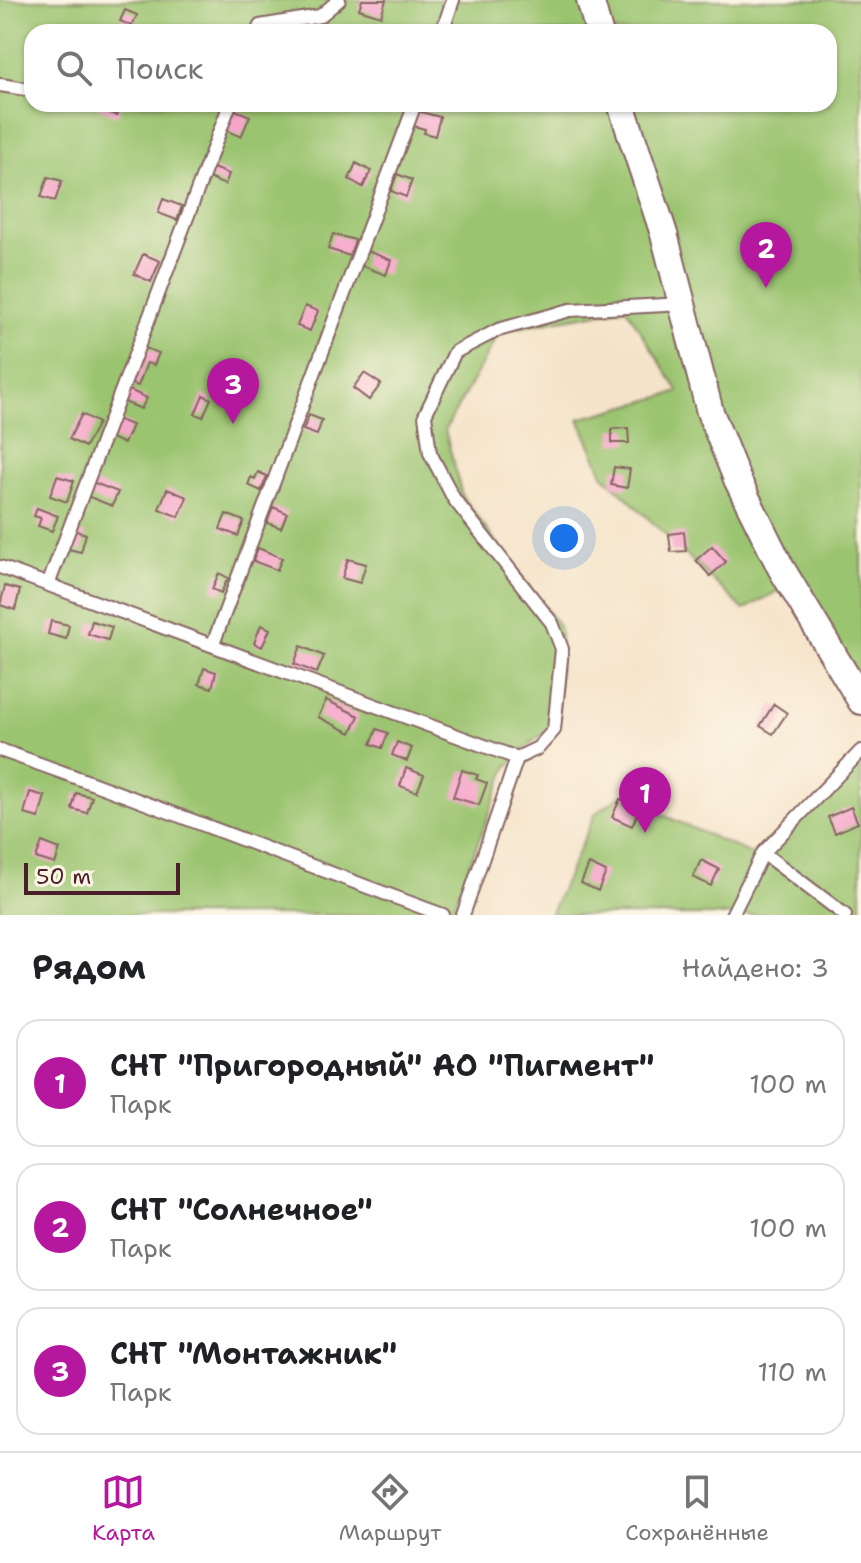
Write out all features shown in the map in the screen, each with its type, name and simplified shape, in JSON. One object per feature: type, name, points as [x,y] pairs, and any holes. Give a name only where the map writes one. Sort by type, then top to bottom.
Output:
[{"type":"street","points":[[590,0],[597,24]]},
{"type":"street","points":[[624,112],[684,304],[710,412],[737,479],[781,568],[861,701]]},
{"type":"lane","points":[[272,24],[320,16],[339,0]]},
{"type":"lane","points":[[445,24],[453,0]]},
{"type":"lane","points":[[0,85],[24,89]]},
{"type":"lane","points":[[48,585],[227,112]]},
{"type":"lane","points":[[213,644],[412,112]]},
{"type":"lane","points":[[463,915],[517,758],[538,748],[554,730],[562,649],[552,623],[454,499],[430,453],[425,415],[455,352],[498,330],[570,310],[684,304]]},
{"type":"lane","points":[[0,567],[517,758]]},
{"type":"lane","points":[[0,750],[116,790],[443,915]]},
{"type":"lane","points":[[732,915],[763,853],[861,751]]},
{"type":"lane","points":[[763,853],[845,915]]},
{"type":"green space","points":[[0,0],[861,0],[861,695],[801,578],[744,610],[604,476],[579,419],[679,392],[626,308],[500,331],[445,430],[462,496],[560,628],[558,723],[533,741],[507,767],[450,915],[0,915]]},
{"type":"green space","points":[[861,759],[861,915],[550,915],[595,814],[620,796],[758,857]]},
{"type":"building","points":[[362,0],[386,0],[381,16],[359,9]]},
{"type":"building","points":[[125,10],[137,15],[133,24],[120,21]]},
{"type":"building","points":[[232,112],[250,116],[241,137],[224,129]]},
{"type":"building","points":[[417,112],[440,117],[435,136],[413,126]]},
{"type":"building","points":[[356,163],[371,171],[363,187],[349,179]]},
{"type":"building","points":[[210,167],[229,174],[225,185],[206,177]]},
{"type":"building","points":[[397,174],[412,180],[406,197],[391,191]]},
{"type":"building","points":[[48,177],[62,181],[55,201],[41,197]]},
{"type":"building","points":[[163,199],[182,206],[177,220],[158,213]]},
{"type":"building","points":[[333,234],[355,240],[350,256],[328,249]]},
{"type":"building","points":[[367,251],[391,260],[386,275],[362,266]]},
{"type":"building","points":[[143,254],[160,261],[151,282],[134,274]]},
{"type":"building","points":[[305,306],[318,311],[310,331],[297,326]]},
{"type":"building","points":[[142,347],[159,353],[154,365],[147,363],[138,386],[128,382]]},
{"type":"building","points":[[364,373],[381,384],[369,400],[353,388]]},
{"type":"building","points":[[127,389],[147,398],[141,409],[122,401]]},
{"type":"building","points":[[203,395],[211,399],[203,417],[195,414]]},
{"type":"building","points":[[82,414],[98,423],[85,447],[69,439]]},
{"type":"building","points":[[309,415],[322,420],[317,435],[303,430]]},
{"type":"building","points":[[116,419],[132,425],[124,444],[109,437]]},
{"type":"building","points":[[628,428],[629,443],[612,443],[612,429]]},
{"type":"building","points":[[614,467],[630,469],[627,488],[611,485]]},
{"type":"building","points":[[258,472],[267,476],[261,491],[248,485],[251,477],[255,479]]},
{"type":"building","points":[[57,476],[74,481],[67,502],[50,496]]},
{"type":"building","points":[[92,482],[118,492],[112,506],[87,496]]},
{"type":"building","points":[[167,489],[187,497],[179,517],[159,509]]},
{"type":"building","points":[[273,507],[287,513],[281,528],[267,523]]},
{"type":"building","points":[[37,508],[58,516],[52,531],[38,526],[41,518],[34,516]]},
{"type":"building","points":[[226,514],[244,521],[238,536],[220,529]]},
{"type":"building","points":[[73,530],[86,534],[81,552],[68,549]]},
{"type":"building","points":[[684,532],[686,551],[671,552],[669,534]]},
{"type":"building","points":[[712,546],[726,562],[710,576],[696,560]]},
{"type":"building","points":[[258,548],[282,558],[277,570],[253,561]]},
{"type":"building","points":[[348,559],[366,564],[360,583],[342,578]]},
{"type":"building","points":[[219,573],[228,578],[221,593],[212,589]]},
{"type":"building","points":[[5,586],[20,590],[15,610],[0,605]]},
{"type":"building","points":[[51,621],[69,625],[66,639],[48,634]]},
{"type":"building","points":[[92,621],[112,627],[108,640],[88,634]]},
{"type":"building","points":[[261,625],[270,629],[262,647],[254,643]]},
{"type":"building","points":[[301,646],[324,656],[317,673],[294,664]]},
{"type":"building","points":[[204,668],[216,672],[212,688],[199,684]]},
{"type":"building","points":[[326,700],[359,716],[351,733],[318,717]]},
{"type":"building","points":[[774,704],[787,713],[773,734],[760,726]]},
{"type":"building","points":[[377,729],[388,733],[382,748],[371,744]]},
{"type":"building","points":[[397,742],[412,748],[407,761],[392,755]]},
{"type":"building","points":[[406,768],[424,775],[417,792],[400,786]]},
{"type":"building","points":[[462,770],[478,775],[476,779],[487,783],[479,805],[453,797]]},
{"type":"building","points":[[30,792],[45,796],[39,818],[24,814]]},
{"type":"building","points":[[76,793],[92,797],[87,813],[72,809]]},
{"type":"building","points":[[620,799],[640,807],[632,826],[612,817]]},
{"type":"building","points":[[851,807],[858,823],[835,833],[828,817]]},
{"type":"building","points":[[42,842],[60,849],[55,864],[36,858]]},
{"type":"building","points":[[701,860],[719,869],[711,886],[693,877]]},
{"type":"building","points":[[589,864],[606,872],[598,891],[581,883]]},
{"type":"place","name":"СНТ \"Солнечное\"","points":[[766,288]]},
{"type":"place","name":"СНТ \"Монтажник\"","points":[[233,424]]},
{"type":"place","name":"СНТ \"Пригородный\" АО \"Пигмент\"","points":[[645,833]]}]
